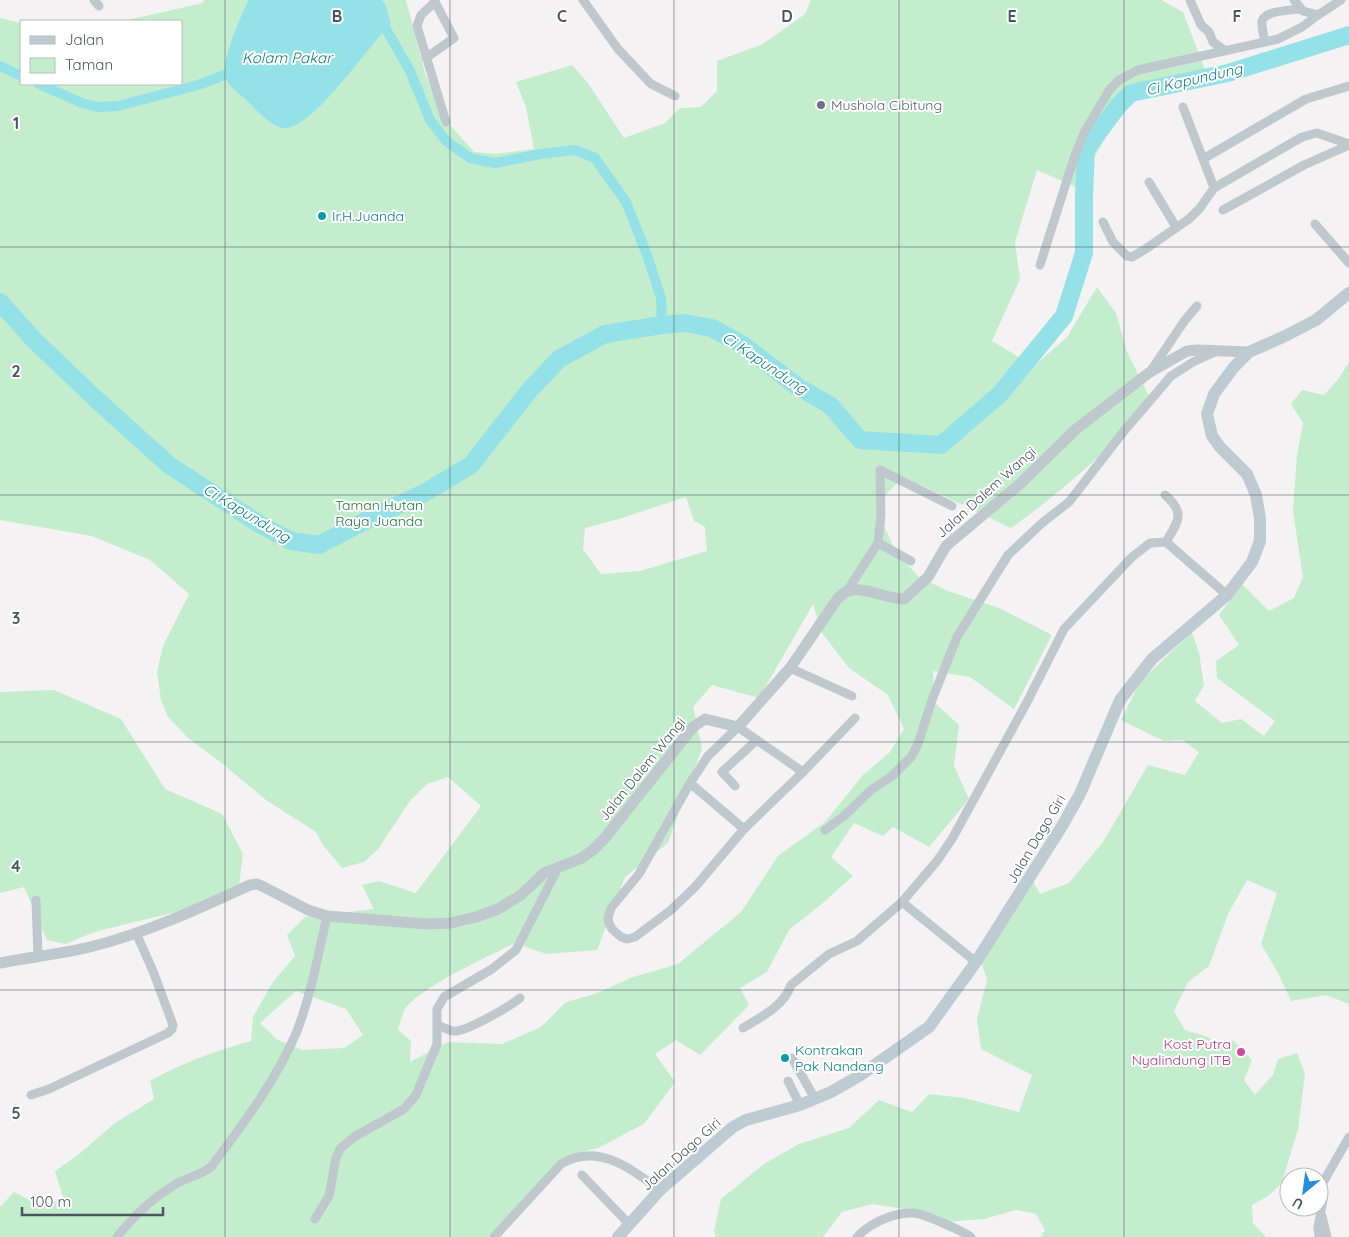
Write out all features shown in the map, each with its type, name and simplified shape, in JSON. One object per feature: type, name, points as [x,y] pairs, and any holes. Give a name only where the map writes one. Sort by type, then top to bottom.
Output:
[{"type":"main road","points":[[1249,352],[1316,320],[1349,293]]},
{"type":"main road","name":"Jalan Dago Giri","points":[[618,1237],[660,1190],[733,1127],[746,1120],[800,1105],[814,1099],[859,1076],[929,1027],[976,962],[1014,904],[1080,794],[1120,700],[1152,659],[1227,595],[1252,562],[1260,541],[1260,518],[1256,495],[1247,474],[1212,436],[1207,414],[1214,394],[1234,367],[1249,352]]},
{"type":"street","points":[[583,0],[618,49],[651,84],[675,96]]},
{"type":"street","points":[[1190,0],[1201,25],[1208,32],[1213,42],[1224,50]]},
{"type":"street","points":[[1294,0],[1300,9]]},
{"type":"street","points":[[1040,265],[1074,158],[1085,131],[1110,89],[1119,80],[1138,70],[1278,39],[1302,27],[1341,0]]},
{"type":"street","points":[[426,58],[454,38],[435,1],[421,15],[418,26],[426,58],[446,122]]},
{"type":"street","points":[[1265,42],[1262,21],[1268,14],[1300,9],[1318,15]]},
{"type":"street","points":[[1202,160],[1306,99],[1349,86]]},
{"type":"street","points":[[1183,107],[1214,188]]},
{"type":"street","points":[[1103,222],[1113,242],[1127,256],[1132,257],[1189,219],[1200,208],[1214,188],[1311,134],[1317,133],[1349,144]]},
{"type":"street","points":[[1224,210],[1304,164],[1349,144]]},
{"type":"street","points":[[1149,182],[1176,227]]},
{"type":"street","points":[[1315,224],[1349,263]]},
{"type":"street","points":[[1150,372],[1185,320],[1197,306]]},
{"type":"street","name":"Jalan Dalem Wangi","points":[[847,591],[869,592],[894,599],[904,599],[928,577],[946,546],[1021,483],[1075,430],[1150,372],[1187,351],[1249,352]]},
{"type":"street","points":[[825,830],[844,816],[871,790],[892,776],[912,757],[957,637],[1008,555],[1042,523],[1069,502],[1130,424],[1171,376],[1193,362],[1215,352]]},
{"type":"street","points":[[855,718],[744,829],[695,887],[671,910],[635,938],[627,939],[616,934],[608,918],[611,908],[639,874],[690,783],[708,756],[738,727],[790,668],[838,598],[847,591],[878,543],[882,515],[880,470],[952,506]]},
{"type":"street","points":[[1164,496],[1174,504],[1179,515],[1166,542]]},
{"type":"street","points":[[743,1028],[773,1009],[791,985],[829,954],[857,941],[902,902],[937,861],[952,839],[1026,704],[1064,629],[1143,547],[1156,542],[1166,542],[1227,595]]},
{"type":"street","points":[[878,543],[911,561]]},
{"type":"street","points":[[790,668],[852,696]]},
{"type":"street","name":"Jalan Dalem Wangi","points":[[0,962],[91,947],[136,933],[189,913],[250,885],[257,884],[308,910],[326,916],[427,924],[450,923],[476,917],[498,909],[521,895],[544,874],[559,866],[582,858],[604,839],[693,727],[705,719],[738,727]]},
{"type":"street","points":[[738,727],[803,772]]},
{"type":"street","points":[[735,786],[722,772],[757,740]]},
{"type":"street","points":[[690,783],[744,829]]},
{"type":"street","points":[[315,1219],[329,1196],[336,1158],[340,1149],[354,1137],[404,1109],[416,1095],[437,1044],[437,1009],[444,997],[492,969],[516,950],[559,866]]},
{"type":"street","points":[[36,900],[38,956]]},
{"type":"street","points":[[902,902],[976,962]]},
{"type":"street","points":[[117,1237],[128,1223],[157,1198],[176,1184],[203,1173],[211,1167],[251,1114],[284,1059],[297,1031],[306,1007],[326,916]]},
{"type":"street","points":[[31,1095],[49,1089],[168,1033],[172,1029],[173,1025],[153,971],[136,933]]},
{"type":"street","points":[[438,1025],[454,1032],[468,1028],[506,1009],[520,998]]},
{"type":"street","points":[[792,1058],[814,1099]]},
{"type":"street","points":[[788,1081],[800,1105]]},
{"type":"street","points":[[1329,1172],[1349,1137]]},
{"type":"street","points":[[494,1237],[562,1164],[573,1157],[591,1155],[610,1159],[634,1171],[660,1190]]},
{"type":"street","points":[[582,1175],[629,1224]]},
{"type":"street","points":[[858,1237],[868,1227],[898,1214],[915,1213],[970,1237]]},
{"type":"street","points":[[1319,1237],[1320,1217]]},
{"type":"street","points":[[1324,1217],[1327,1237]]},
{"type":"green space","name":"Taman Hutan Raya Juanda","points":[[204,0],[248,0],[226,59],[226,80],[262,116],[278,127],[283,128],[295,125],[309,116],[324,102],[390,24],[386,6],[382,0],[406,0],[425,73],[443,117],[474,152],[495,154],[534,149],[526,107],[516,82],[572,65],[588,83],[624,138],[665,123],[680,108],[701,107],[717,91],[717,61],[763,44],[805,14],[811,0],[1161,0],[1183,12],[1210,83],[1154,87],[1136,93],[1124,106],[1084,175],[1085,191],[1037,170],[1015,242],[1020,279],[992,341],[1017,356],[1032,368],[1067,337],[1097,287],[1116,313],[1127,352],[1153,404],[1085,469],[1011,528],[904,477],[884,496],[882,522],[896,552],[919,577],[948,591],[999,608],[1052,635],[1014,709],[970,677],[933,671],[934,702],[959,725],[954,766],[969,799],[929,847],[893,827],[883,836],[854,823],[831,857],[853,876],[789,930],[767,972],[740,988],[749,1005],[700,1055],[676,1040],[655,1054],[675,1082],[644,1124],[598,1148],[573,1154],[492,1237],[0,1237],[0,1207],[14,1192],[43,1207],[63,1197],[55,1171],[78,1155],[115,1123],[154,1099],[150,1081],[199,1058],[251,1041],[253,1017],[273,982],[295,956],[287,935],[305,917],[374,909],[362,885],[379,881],[416,893],[481,806],[448,777],[427,784],[410,801],[378,849],[364,862],[342,868],[323,845],[316,832],[266,800],[187,737],[168,717],[161,700],[157,672],[163,646],[189,594],[150,560],[92,536],[0,520],[0,18],[20,23],[20,85],[182,85],[182,20],[127,20],[203,3]],"holes":[[[686,497],[694,521],[705,527],[707,551],[640,571],[601,574],[583,549],[585,528]],[[813,604],[822,633],[849,668],[888,695],[904,729],[890,752],[863,775],[825,822],[778,856],[741,912],[678,964],[633,977],[595,994],[566,1002],[541,1027],[502,1044],[448,1042],[410,1062],[411,1041],[398,1030],[402,1016],[411,1003],[437,983],[515,943],[546,954],[597,950],[625,877],[668,843],[702,748],[693,707],[712,685],[759,698]],[[296,991],[346,1009],[363,1035],[344,1048],[302,1050],[278,1040],[260,1023]]]},
{"type":"green space","points":[[1349,362],[1349,1004],[1326,995],[1291,1001],[1278,973],[1261,944],[1277,893],[1247,880],[1228,914],[1209,966],[1188,982],[1174,1011],[1185,1030],[1208,1037],[1220,1048],[1233,1040],[1252,1060],[1244,1080],[1255,1095],[1273,1075],[1278,1059],[1297,1053],[1305,1074],[1298,1129],[1287,1167],[1279,1167],[1279,1186],[1268,1196],[1252,1205],[1253,1223],[1266,1237],[1041,1237],[1045,1230],[1036,1214],[1016,1210],[984,1219],[944,1222],[904,1209],[872,1204],[842,1212],[823,1237],[716,1237],[714,1231],[721,1199],[764,1164],[799,1144],[849,1128],[879,1100],[912,1112],[929,1094],[964,1098],[1019,1112],[1032,1075],[981,1049],[977,1019],[987,980],[980,958],[1031,878],[1040,894],[1069,883],[1103,842],[1148,765],[1185,775],[1199,752],[1182,740],[1164,741],[1121,720],[1140,682],[1192,632],[1199,653],[1204,685],[1195,701],[1222,723],[1241,719],[1264,736],[1275,721],[1217,678],[1216,661],[1239,645],[1219,615],[1242,584],[1269,611],[1294,598],[1303,577],[1293,511],[1297,455],[1303,423],[1291,404],[1302,390],[1324,395],[1339,378]]},
{"type":"green space","points":[[54,690],[121,719],[165,789],[222,814],[243,854],[239,885],[196,907],[94,932],[66,944],[47,940],[24,887],[0,893],[0,692]]},
{"type":"water","name":"Kolam Pakar","points":[[248,0],[382,0],[386,6],[391,24],[324,102],[295,126],[283,128],[278,127],[262,116],[226,80],[226,59]]},
{"type":"waterway","points":[[386,29],[410,71],[430,120],[446,141],[470,158],[495,163],[541,154],[575,150],[595,158],[626,202],[647,255],[661,298],[662,325]]},
{"type":"waterway","name":"Ci Kapundung","points":[[0,302],[35,341],[169,465],[261,525],[291,541],[319,545],[424,493],[471,465],[528,392],[559,359],[605,334],[662,325],[684,323],[712,328],[743,345],[798,387],[830,405],[860,440],[941,445],[1000,394],[1064,316],[1084,253],[1086,149],[1118,106],[1131,93],[1228,73],[1349,35]]},
{"type":"waterway","points":[[0,66],[20,76]]},
{"type":"waterway","points":[[41,85],[82,103],[98,107],[118,106],[198,85],[235,71]]},
{"type":"place","name":"Mushola Cibitung","points":[[821,105]]},
{"type":"place","name":"Ir.H.Juanda","points":[[322,216]]},
{"type":"place","name":"Kost Putra Nyalindung ITB","points":[[1241,1052]]},
{"type":"place","name":"Kontrakan Pak Nandang","points":[[785,1058]]}]
